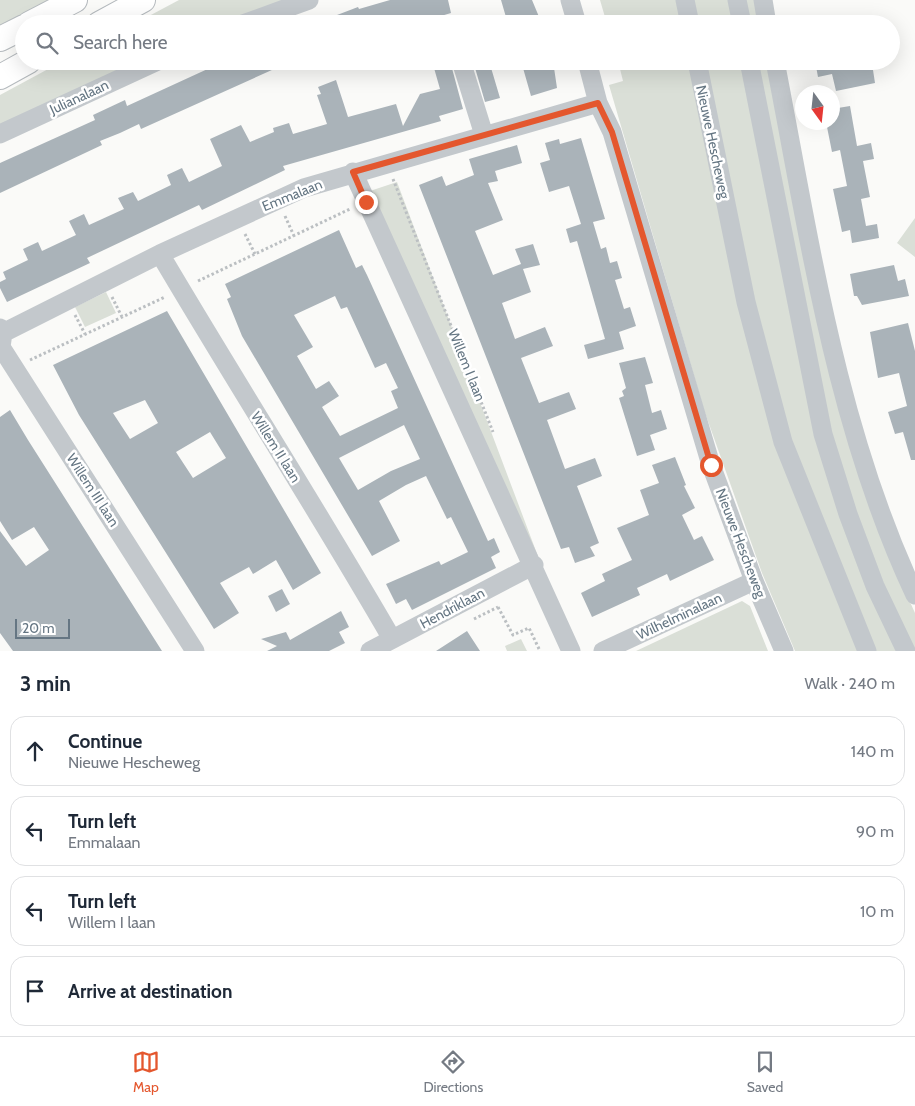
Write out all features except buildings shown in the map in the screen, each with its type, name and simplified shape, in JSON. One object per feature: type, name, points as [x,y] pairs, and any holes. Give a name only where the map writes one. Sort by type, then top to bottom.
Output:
[{"type":"main road","points":[[47,15],[75,0]]},
{"type":"main road","points":[[116,15],[143,0]]},
{"type":"main road","points":[[0,39],[15,32]]},
{"type":"main road","points":[[0,77],[15,69]]},
{"type":"street","points":[[268,15],[310,0]]},
{"type":"street","points":[[570,0],[574,15]]},
{"type":"street","points":[[685,0],[688,15]]},
{"type":"street","points":[[737,0],[740,15]]},
{"type":"street","points":[[763,0],[766,15]]},
{"type":"street","name":"Julianalaan","points":[[0,134],[139,70]]},
{"type":"street","points":[[465,70],[484,136]]},
{"type":"street","name":"Nieuwe Hescheweg","points":[[589,70],[598,103],[612,132],[711,465],[754,581],[784,651]]},
{"type":"street","name":"Nieuwe Hescheweg","points":[[699,70],[746,302],[784,442],[867,651]]},
{"type":"street","points":[[751,70],[824,434],[848,514],[875,586],[906,651]]},
{"type":"street","points":[[777,70],[833,355],[868,480],[915,595]]},
{"type":"street","name":"Emmalaan","points":[[1,339],[160,254],[304,188],[353,172],[598,103]]},
{"type":"street","name":"Willem I laan","points":[[353,172],[534,565],[571,651]]},
{"type":"street","name":"Willem II laan","points":[[160,254],[216,350],[338,546],[392,640]]},
{"type":"street","name":"Willem III laan","points":[[1,339],[195,651]]},
{"type":"street","name":"Hendriklaan","points":[[370,651],[534,565]]},
{"type":"street","name":"Wilhelminalaan","points":[[604,651],[754,581]]},
{"type":"path","name":"Willem I laan","points":[[387,163],[495,436]]},
{"type":"path","points":[[488,589],[513,635],[529,628],[540,651]]},
{"type":"shaded area","points":[[0,0],[67,0],[39,15],[15,15],[15,28],[0,36]]},
{"type":"shaded area","points":[[179,0],[287,0],[251,15],[151,15]]},
{"type":"shaded area","points":[[600,0],[679,0],[682,15],[604,15]]},
{"type":"shaded area","points":[[692,0],[730,0],[734,15],[694,15]]},
{"type":"shaded area","points":[[744,0],[756,0],[759,15],[747,15]]},
{"type":"shaded area","points":[[46,70],[125,70],[0,132],[0,95]]},
{"type":"shaded area","points":[[620,70],[693,70],[753,357],[860,651],[795,651],[762,573],[704,410],[609,85],[623,81]]},
{"type":"shaded area","points":[[705,70],[746,70],[797,342],[896,651],[874,651],[806,490],[761,346]]},
{"type":"shaded area","points":[[758,70],[770,70],[896,571],[915,613],[915,651],[910,651],[837,465]]},
{"type":"shaded area","points":[[397,182],[539,559],[370,191]]},
{"type":"shaded area","points":[[915,218],[915,257],[897,243]]},
{"type":"shaded area","points":[[106,292],[116,313],[85,327],[75,307]]},
{"type":"shaded area","points":[[742,601],[750,606],[768,651],[636,651]]},
{"type":"shaded area","points":[[521,639],[527,651],[507,651],[505,646]]},
{"type":"route","points":[[366,202],[353,172],[598,103],[612,132],[711,465]]}]
